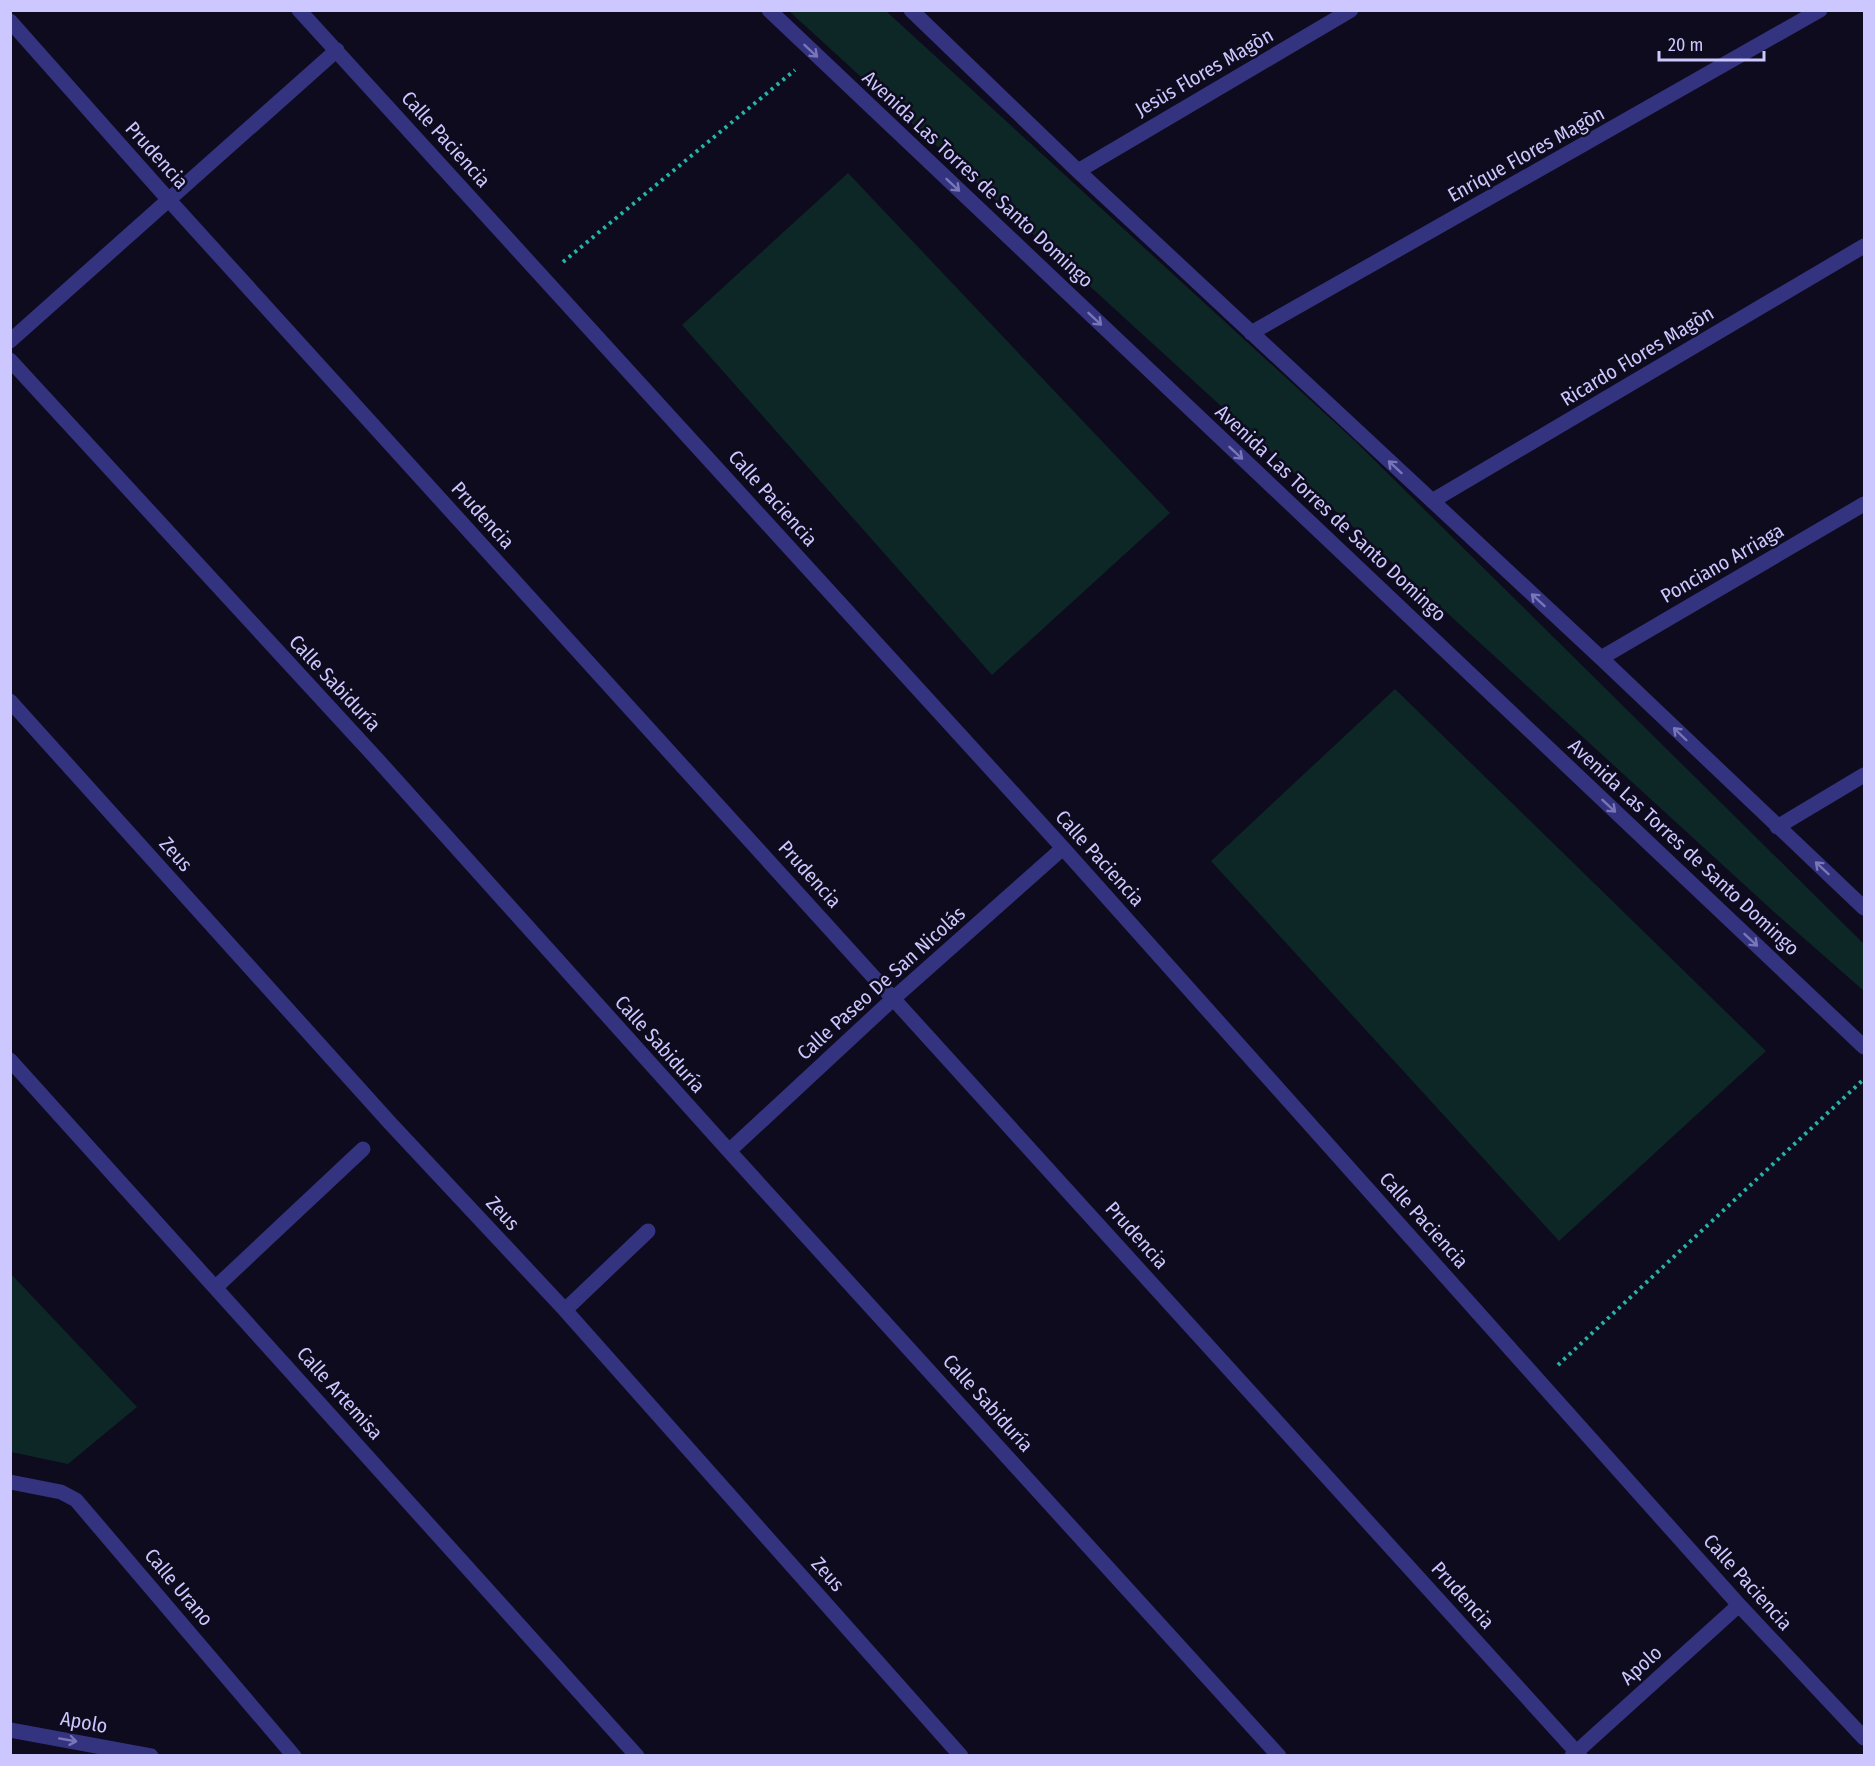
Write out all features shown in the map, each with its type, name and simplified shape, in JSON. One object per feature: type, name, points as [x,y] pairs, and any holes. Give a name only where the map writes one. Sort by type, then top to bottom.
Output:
[{"type":"street","name":"Calle Paciencia","points":[[299,10],[1063,848],[1739,1605],[1864,1738]]},
{"type":"street","name":"Avenida Las Torres de Santo Domingo","points":[[769,10],[1864,1047]]},
{"type":"street","points":[[911,10],[1078,171],[1601,658],[1864,908]]},
{"type":"street","name":"Jesùs Flores Magòn","points":[[1078,171],[1351,10]]},
{"type":"street","name":"Enrique Flores Magòn","points":[[1251,333],[1821,10]]},
{"type":"street","name":"Prudencia","points":[[10,21],[168,199],[894,998],[1576,1754]]},
{"type":"street","points":[[10,341],[337,50]]},
{"type":"street","name":"Ricardo Flores Magòn","points":[[1432,501],[1864,246]]},
{"type":"street","name":"Calle Sabiduría","points":[[10,360],[360,741],[729,1151],[1279,1755]]},
{"type":"street","name":"Ponciano Arriaga","points":[[1601,658],[1864,504]]},
{"type":"street","name":"Zeus","points":[[10,701],[390,1123],[565,1310],[962,1755]]},
{"type":"street","points":[[1777,827],[1864,775]]},
{"type":"street","name":"Calle Paseo De San Nicolás","points":[[729,1151],[894,998],[1063,848]]},
{"type":"street","name":"Calle Artemisa","points":[[10,1060],[637,1755]]},
{"type":"street","points":[[216,1287],[363,1149]]},
{"type":"street","points":[[565,1310],[648,1231]]},
{"type":"street","name":"Calle Urano","points":[[10,1482],[61,1492],[76,1500],[294,1755]]},
{"type":"street","name":"Apolo","points":[[1576,1754],[1739,1605]]},
{"type":"street","name":"Apolo","points":[[10,1730],[151,1755]]},
{"type":"path","points":[[544,278],[815,54]]},
{"type":"path","points":[[1540,1382],[1864,1078]]},
{"type":"green space","points":[[789,11],[886,11],[1355,441],[1864,944],[1864,991],[1773,911]]},
{"type":"green space","points":[[848,173],[1170,513],[992,675],[682,325]]},
{"type":"green space","points":[[1395,689],[1766,1051],[1559,1241],[1211,861]]},
{"type":"green space","points":[[11,1274],[137,1407],[68,1464],[11,1452]]}]
